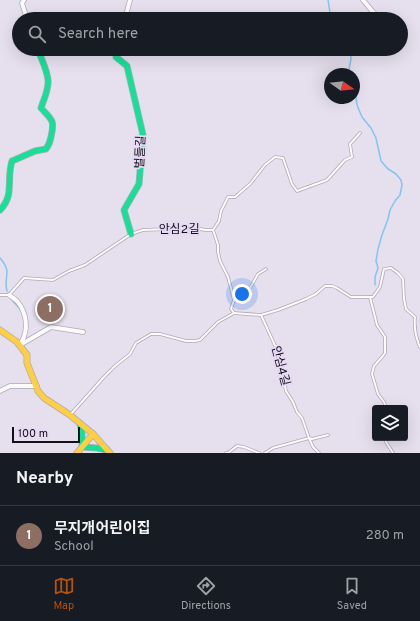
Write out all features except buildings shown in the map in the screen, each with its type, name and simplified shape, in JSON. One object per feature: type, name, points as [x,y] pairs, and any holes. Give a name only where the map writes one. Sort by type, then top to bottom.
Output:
[{"type":"street","points":[[24,0],[22,3],[25,12]]},
{"type":"street","points":[[127,12],[130,0]]},
{"type":"street","points":[[363,0],[374,12]]},
{"type":"street","points":[[0,210],[5,205],[9,194],[10,166],[12,161],[35,151],[46,149],[49,145],[53,123],[41,108],[48,80],[40,56]]},
{"type":"street","name":"벌들길","points":[[116,56],[127,66],[143,135],[138,184],[124,210],[131,234]]},
{"type":"street","points":[[9,295],[17,302],[24,313],[27,323],[25,338],[20,345]]},
{"type":"street","points":[[20,345],[51,327],[83,332]]},
{"type":"street","points":[[0,330],[17,342],[27,355],[28,363],[38,391],[44,398],[80,423],[93,434],[109,452]]},
{"type":"street","points":[[0,391],[10,386],[37,386]]},
{"type":"street","points":[[80,423],[82,447]]},
{"type":"street","points":[[77,453],[93,434]]},
{"type":"street","points":[[82,447],[97,448],[109,452]]},
{"type":"lane","name":"안심2길","points":[[9,295],[24,278],[53,280],[69,271],[85,265],[131,234],[143,230],[196,228],[213,230],[219,221],[221,211],[228,197],[235,197],[250,184],[265,165],[275,157],[283,158],[292,184],[297,191],[327,180],[345,160],[352,157],[350,144],[360,133]]},
{"type":"lane","points":[[213,230],[218,245],[220,261],[228,277],[234,300],[231,309],[234,313]]},
{"type":"lane","points":[[70,415],[104,377],[130,354],[136,343],[151,334],[160,334],[186,341],[200,340],[218,322],[234,313],[261,315],[278,310],[316,294],[325,286],[337,288],[351,298],[370,298],[373,297],[380,287],[384,269],[391,268],[403,279],[406,309],[415,317],[414,322],[420,347]]},
{"type":"lane","points":[[234,300],[250,288],[258,274],[266,269]]},
{"type":"lane","points":[[0,295],[9,295]]},
{"type":"lane","points":[[370,298],[377,325],[385,337],[385,353],[374,366],[372,374],[378,394],[385,405]]},
{"type":"lane","name":"안심4길","points":[[261,315],[277,350],[279,365],[286,391],[297,412],[302,418],[313,446],[319,453]]},
{"type":"lane","points":[[265,453],[273,448],[328,434]]},
{"type":"lane","points":[[386,441],[393,453]]},
{"type":"lane","points":[[226,453],[237,446],[244,446],[258,453]]},
{"type":"waterway","points":[[328,0],[330,12]]},
{"type":"waterway","points":[[349,68],[351,56]]},
{"type":"waterway","points":[[357,104],[362,117],[371,128],[376,138],[381,161],[388,169],[396,174],[401,180],[402,185],[400,195],[390,210],[378,249],[376,261],[378,268],[375,277],[375,285]]},
{"type":"waterway","points":[[0,258],[7,271],[7,291]]},
{"type":"waterway","points":[[11,299],[20,309]]},
{"type":"traffic: fast","points":[[0,210],[5,204],[9,193],[10,168],[12,161],[35,151],[46,149],[51,139],[53,127],[52,121],[41,108],[47,90],[48,80],[41,56]]},
{"type":"traffic: fast","points":[[116,56],[127,66],[143,135],[139,184],[124,210],[131,234]]},
{"type":"traffic: fast","points":[[80,424],[82,433],[82,447],[107,450]]},
{"type":"traffic: slow","points":[[0,330],[17,342],[27,355],[27,363],[38,391],[44,398],[70,415],[93,434],[110,453]]},
{"type":"traffic: slow","points":[[77,453],[93,434]]},
{"type":"place","name":"무지개어린이집","points":[[50,309]]}]
